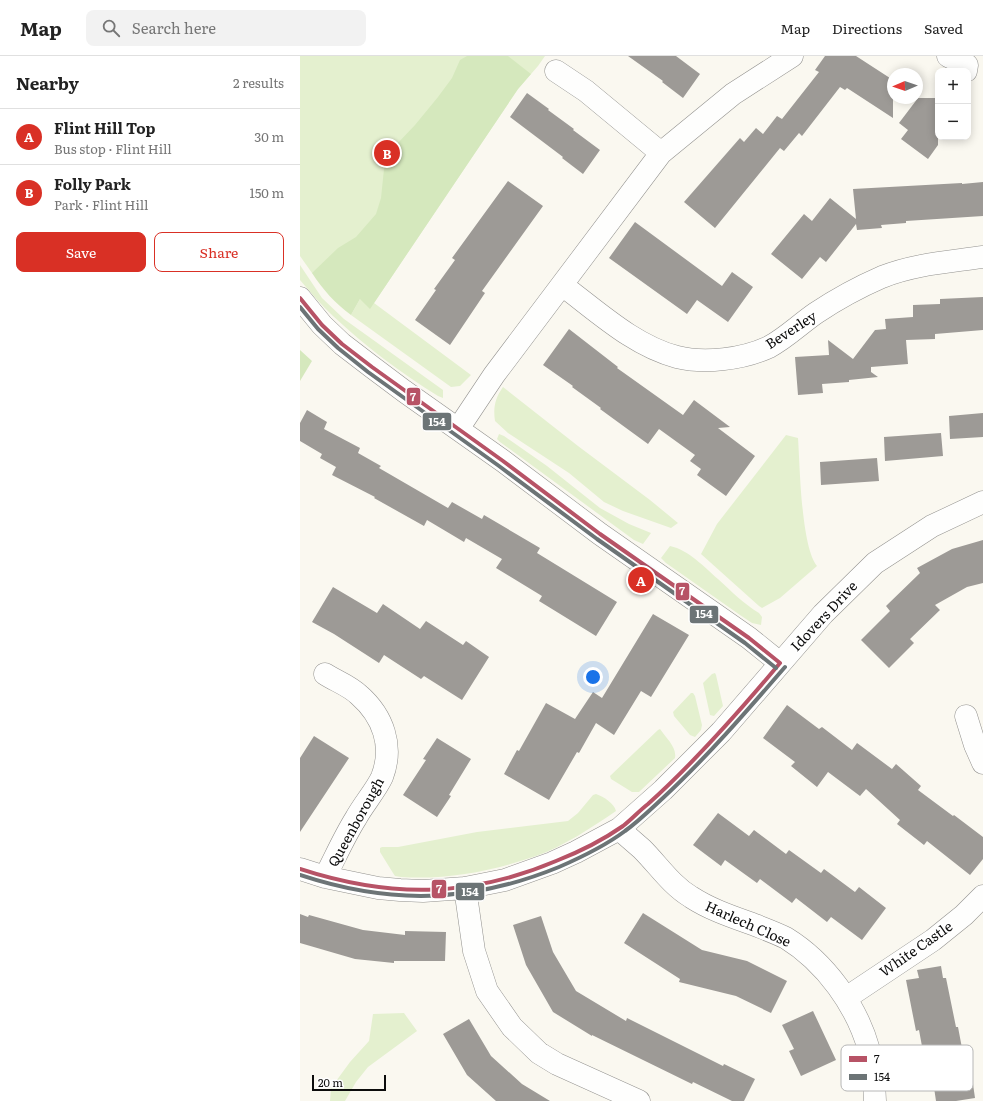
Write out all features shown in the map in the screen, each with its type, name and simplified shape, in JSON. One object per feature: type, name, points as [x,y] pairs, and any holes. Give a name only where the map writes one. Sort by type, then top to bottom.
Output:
[{"type":"street","points":[[458,429],[494,375],[661,153],[733,94],[792,56]]},
{"type":"street","points":[[948,56],[967,65],[966,68]]},
{"type":"street","points":[[556,71],[586,91],[661,153]]},
{"type":"street","name":"Beverley","points":[[562,285],[621,329],[660,350],[678,357],[713,359],[742,356],[770,346],[833,303],[884,277],[920,266],[983,257]]},
{"type":"street","points":[[300,298],[322,325],[342,344],[600,534],[749,638],[780,663]]},
{"type":"street","name":"Idovers Drive","points":[[300,869],[326,877],[378,888],[423,890],[465,888],[505,880],[552,863],[576,852],[619,828],[663,790],[721,732],[823,614],[875,563],[932,526],[983,502]]},
{"type":"street","name":"Queenborough","points":[[325,674],[358,694],[372,708],[381,721],[387,745],[387,757],[381,778],[355,818],[326,877]]},
{"type":"street","points":[[966,716],[975,745],[983,763]]},
{"type":"street","name":"Harlech Close","points":[[619,828],[641,848],[673,883],[689,896],[711,908],[785,937],[801,949],[817,964],[846,998],[862,1030],[867,1045]]},
{"type":"street","points":[[465,888],[474,951],[487,991],[512,1027],[539,1053],[557,1064],[639,1101]]},
{"type":"street","name":"White Castle","points":[[846,998],[933,940],[964,915],[983,896]]},
{"type":"street","name":"Harlech Close","points":[[874,1091],[875,1101]]},
{"type":"green space","points":[[300,56],[545,56],[518,89],[374,303],[471,375],[460,386],[451,387],[351,315],[360,299],[312,273],[300,256]]},
{"type":"green space","points":[[467,56],[508,56],[531,74],[518,89],[370,309],[360,299],[351,315],[330,296],[312,273],[338,248],[356,237],[376,214],[381,198],[384,169],[395,146],[438,97],[452,78],[460,60]]},
{"type":"green space","points":[[300,265],[322,298],[344,319],[443,390],[443,398],[424,387],[384,359],[333,316],[300,280]]},
{"type":"green space","points":[[300,350],[312,361],[300,381]]},
{"type":"green space","points":[[503,387],[678,523],[671,528],[623,511],[604,502],[569,473],[508,433],[495,421],[494,416],[496,399]]},
{"type":"green space","points":[[499,434],[547,466],[600,508],[629,524],[651,533],[643,544],[634,540],[500,442],[497,439]]},
{"type":"green space","points":[[786,435],[798,438],[804,524],[812,556],[817,566],[780,598],[762,608],[701,554],[717,524]]},
{"type":"green space","points":[[670,546],[690,555],[748,606],[759,613],[762,617],[761,625],[752,623],[666,563],[661,558]]},
{"type":"green space","points":[[715,673],[723,706],[714,716],[710,715],[703,683]]},
{"type":"green space","points":[[691,693],[695,696],[702,725],[701,730],[695,737],[690,735],[674,716],[673,712]]},
{"type":"green space","points":[[660,729],[673,746],[675,758],[639,792],[632,792],[611,779],[610,776]]},
{"type":"green space","points":[[596,794],[613,805],[616,811],[557,847],[536,856],[503,866],[453,876],[418,878],[401,877],[395,876],[380,852],[380,848],[382,847],[398,847],[477,832],[568,821],[578,813],[593,795]]},
{"type":"green space","points":[[404,1013],[417,1031],[368,1067],[356,1082],[345,1101],[330,1101],[331,1088],[350,1062],[369,1041],[373,1014]]},
{"type":"building","points":[[628,56],[676,56],[700,74],[683,98],[662,82],[663,81]]},
{"type":"building","points":[[825,56],[856,56],[887,76],[887,104],[893,104],[893,118],[847,88],[845,90],[840,87],[802,136],[799,133],[784,151],[780,148],[715,228],[684,202],[740,138],[744,142],[756,128],[763,134],[777,116],[782,119],[819,72],[815,70]]},
{"type":"building","points":[[527,93],[600,150],[583,174],[510,117]]},
{"type":"building","points":[[923,98],[935,98],[935,140],[938,140],[938,145],[928,159],[901,139],[908,130],[899,123],[913,104],[923,104]]},
{"type":"building","points":[[508,181],[543,206],[482,291],[485,293],[450,345],[415,320],[436,290],[434,289],[455,260],[452,258]]},
{"type":"building","points":[[983,182],[983,216],[906,221],[906,223],[881,225],[882,228],[857,230],[856,224],[826,262],[820,257],[802,279],[771,254],[804,214],[812,221],[830,198],[856,219],[853,189]]},
{"type":"building","points":[[635,222],[722,286],[732,272],[753,287],[728,322],[697,300],[687,314],[609,258]]},
{"type":"building","points":[[983,297],[983,330],[935,334],[935,339],[906,340],[908,364],[871,367],[871,372],[878,377],[849,380],[849,382],[822,384],[823,393],[798,395],[795,357],[829,355],[828,340],[853,359],[875,330],[886,329],[885,319],[913,317],[913,305],[940,304],[940,299]]},
{"type":"building","points":[[569,329],[618,367],[617,368],[683,415],[694,400],[730,427],[718,428],[755,456],[726,496],[697,475],[701,469],[690,461],[695,455],[659,429],[648,444],[600,409],[601,408],[572,387],[573,386],[543,365]]},
{"type":"building","points":[[307,410],[327,422],[324,429],[360,448],[358,453],[381,466],[379,468],[448,508],[452,502],[482,519],[484,515],[540,548],[537,553],[617,602],[596,636],[539,601],[542,596],[496,568],[502,559],[466,538],[464,542],[427,520],[424,526],[374,498],[375,497],[332,475],[336,467],[320,458],[322,454],[300,441],[300,423]]},
{"type":"building","points":[[983,413],[983,437],[950,439],[949,416]]},
{"type":"building","points":[[941,433],[943,456],[885,461],[884,437]]},
{"type":"building","points":[[877,458],[879,481],[821,485],[820,462]]},
{"type":"building","points":[[983,540],[983,583],[967,587],[935,605],[940,610],[910,639],[914,643],[889,668],[861,640],[890,611],[886,606],[920,573],[917,568],[952,549]]},
{"type":"building","points":[[333,587],[377,613],[383,604],[420,629],[426,621],[463,645],[466,641],[489,657],[462,700],[424,676],[421,679],[384,655],[379,663],[334,634],[312,622]]},
{"type":"building","points":[[653,614],[689,635],[651,697],[641,691],[614,735],[596,723],[549,800],[504,774],[517,750],[519,751],[546,703],[575,719],[593,692],[602,698]]},
{"type":"building","points":[[787,705],[819,729],[822,727],[852,750],[857,743],[892,769],[896,764],[921,786],[918,790],[983,837],[983,859],[970,875],[927,841],[924,845],[897,824],[900,820],[866,789],[860,796],[828,772],[817,787],[791,766],[795,762],[763,738]]},
{"type":"building","points":[[314,736],[349,758],[300,832],[300,758]]},
{"type":"building","points":[[437,738],[471,759],[449,795],[451,796],[437,817],[403,795],[426,760],[423,759]]},
{"type":"building","points":[[718,813],[749,836],[754,830],[786,854],[789,850],[821,873],[824,869],[855,892],[859,887],[886,908],[862,940],[831,917],[827,922],[796,898],[792,903],[760,879],[757,883],[725,860],[721,866],[693,845]]},
{"type":"building","points":[[643,913],[702,950],[747,961],[787,981],[771,1013],[736,996],[679,982],[680,979],[624,943]]},
{"type":"building","points":[[300,914],[308,917],[309,915],[363,930],[405,935],[405,931],[446,932],[445,961],[394,961],[394,963],[355,959],[300,943]]},
{"type":"building","points":[[541,916],[553,952],[576,991],[626,1021],[627,1018],[723,1066],[724,1064],[755,1079],[744,1101],[732,1101],[693,1082],[692,1084],[592,1036],[553,1012],[526,965],[513,925]]},
{"type":"building","points":[[941,966],[943,978],[946,978],[956,1027],[958,1027],[961,1045],[922,1045],[919,1030],[916,1031],[906,980],[919,978],[917,970]]},
{"type":"building","points":[[813,1011],[836,1060],[801,1076],[789,1051],[794,1049],[782,1025]]},
{"type":"building","points":[[469,1019],[491,1056],[522,1084],[550,1101],[496,1101],[467,1075],[443,1034]]},
{"type":"building","points":[[973,1084],[975,1098],[956,1101],[936,1101],[935,1091],[973,1091]]},
{"type":"transit line","name":"7","points":[[300,298],[322,325],[342,344],[372,367],[503,461],[600,534],[749,638],[780,663]]},
{"type":"transit line","name":"154","points":[[300,307],[318,329],[338,348],[368,372],[499,466],[597,539],[745,643],[776,668]]},
{"type":"transit line","name":"7","points":[[300,869],[365,885],[397,889],[429,890],[492,882],[524,873],[565,857],[591,845],[615,831],[666,788],[717,736],[780,663]]},
{"type":"transit line","name":"154","points":[[300,875],[333,885],[366,891],[398,895],[430,896],[494,888],[526,879],[559,867],[601,846],[640,819],[680,782],[711,750],[785,667]]},
{"type":"place","name":"Folly Park","points":[[387,153]]},
{"type":"place","name":"Flint Hill Top","points":[[641,580]]}]
